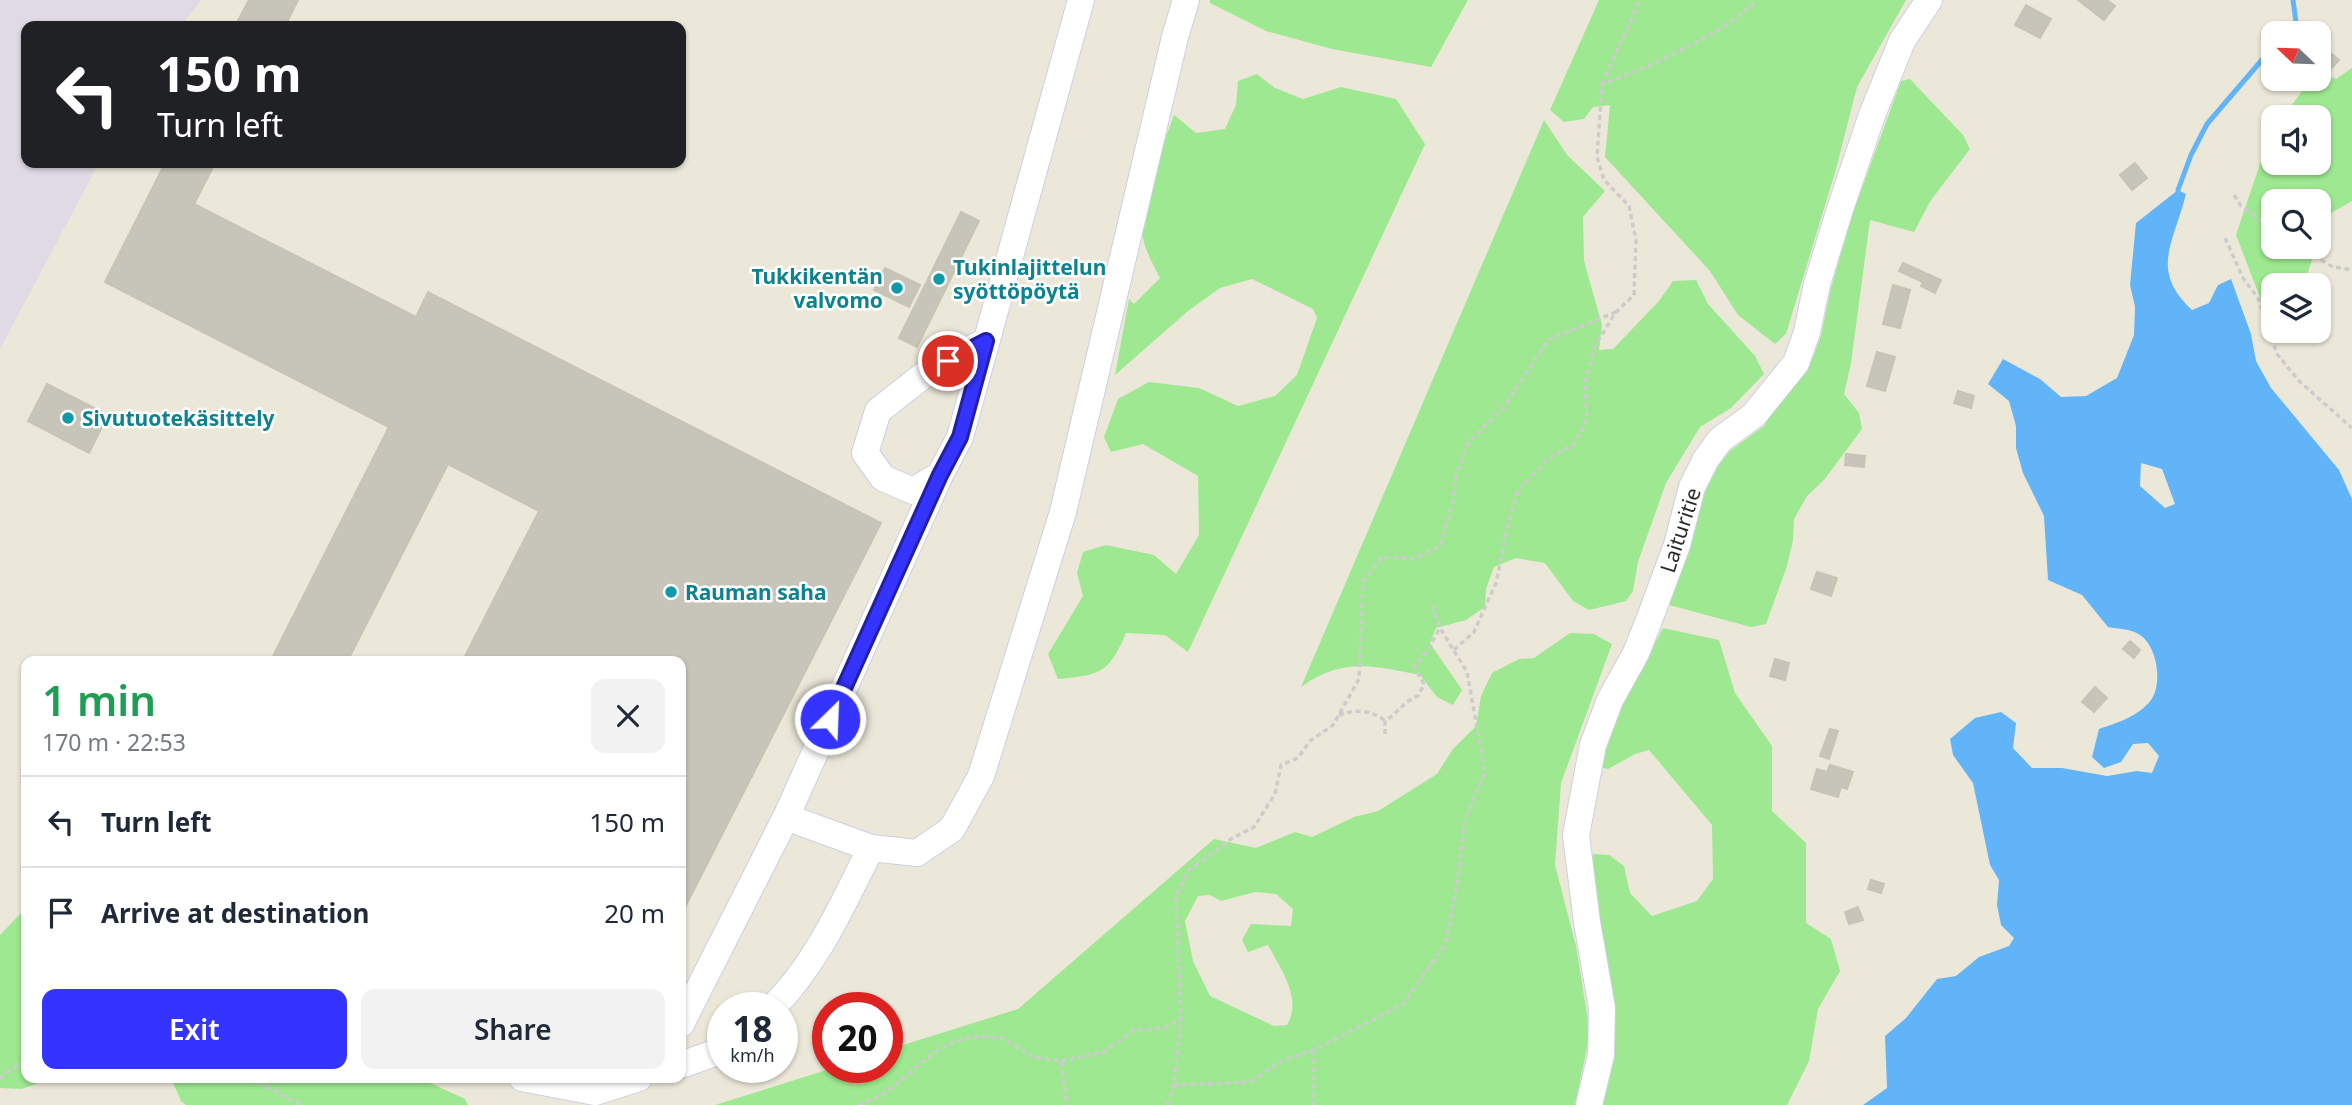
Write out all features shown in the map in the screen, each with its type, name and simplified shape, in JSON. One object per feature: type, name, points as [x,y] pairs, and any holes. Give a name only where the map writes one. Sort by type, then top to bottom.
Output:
[{"type":"street","points":[[686,1014],[786,817],[940,475],[960,437],[1081,0]]},
{"type":"street","points":[[786,817],[871,848],[917,853],[953,829],[981,776],[1063,512],[1186,0]]},
{"type":"street","name":"Laituritie","points":[[1589,1105],[1601,1055],[1602,1009],[1576,835],[1593,745],[1610,700],[1636,653],[1651,615],[1676,545],[1692,487],[1706,458],[1720,440],[1754,415],[1796,363],[1840,209],[1872,115],[1902,41],[1929,0]]},
{"type":"street","points":[[940,475],[913,491],[883,478],[865,453],[878,411],[929,371],[986,341]]},
{"type":"street","points":[[789,992],[828,933],[871,848]]},
{"type":"street","points":[[686,1063],[707,1056]]},
{"type":"street","points":[[548,1083],[595,1092],[626,1083]]},
{"type":"path","points":[[1454,650],[1474,632],[1496,583],[1518,491],[1549,458],[1574,444],[1587,420],[1585,383],[1596,344],[1616,312],[1634,295],[1636,240],[1629,206],[1604,180],[1597,157],[1602,85],[1640,0]]},
{"type":"path","points":[[1602,85],[1652,64],[1740,18],[1757,0]]},
{"type":"path","points":[[2234,195],[2241,206],[2261,220]]},
{"type":"path","points":[[2225,238],[2243,278],[2258,298],[2277,354],[2299,381],[2352,428]]},
{"type":"path","points":[[2319,259],[2333,267],[2352,270]]},
{"type":"path","points":[[1167,1105],[1174,1085],[1181,1019],[1176,897],[1189,870],[1231,839],[1254,827],[1275,794],[1281,765],[1298,758],[1310,741],[1334,725],[1359,679],[1363,582],[1382,557],[1413,559],[1440,546],[1453,502],[1455,479],[1468,443],[1504,407],[1548,340],[1616,312]]},
{"type":"path","points":[[1174,1085],[1249,1082],[1282,1061],[1314,1050],[1403,1004],[1446,943],[1465,820],[1485,772],[1467,672],[1440,628],[1431,602]]},
{"type":"path","points":[[1385,720],[1396,714],[1409,699],[1418,696],[1423,684],[1414,666],[1427,651],[1440,628]]},
{"type":"path","points":[[1339,715],[1349,711],[1375,712],[1385,720]]},
{"type":"path","points":[[1385,720],[1385,734]]},
{"type":"path","points":[[858,1105],[902,1080],[940,1046],[962,1039],[998,1037],[1033,1056],[1061,1061],[1104,1052],[1133,1031],[1164,1028],[1181,1019]]},
{"type":"path","points":[[1314,1050],[1314,1105]]},
{"type":"path","points":[[1061,1061],[1067,1105]]},
{"type":"path","points":[[0,1079],[21,1064]]},
{"type":"path","points":[[259,1083],[301,1105]]},
{"type":"shaded area","points":[[0,0],[201,0],[185,21],[21,21],[21,168],[96,168],[0,349]]},
{"type":"green space","points":[[1210,0],[1468,0],[1431,67],[1332,49],[1266,31],[1210,3]]},
{"type":"green space","points":[[1599,0],[1906,0],[1857,87],[1836,169],[1786,334],[1775,344],[1738,315],[1710,271],[1605,157],[1610,105],[1593,107],[1584,119],[1564,122],[1550,110]]},
{"type":"green space","points":[[2352,68],[2352,201],[2331,213],[2331,189],[2261,189],[2261,259],[2312,259],[2308,273],[2261,273],[2261,300],[2236,235],[2261,161],[2261,175],[2331,175],[2331,105],[2292,105],[2302,91],[2331,91],[2331,77],[2336,79]]},
{"type":"green space","points":[[1257,74],[1275,88],[1303,99],[1341,87],[1396,99],[1425,144],[1188,652],[1165,635],[1126,633],[1114,656],[1102,670],[1084,676],[1058,679],[1048,654],[1083,596],[1077,573],[1083,552],[1106,545],[1154,555],[1176,574],[1199,535],[1198,476],[1143,444],[1111,452],[1104,437],[1118,399],[1149,382],[1199,388],[1238,406],[1275,396],[1297,375],[1317,318],[1313,309],[1252,279],[1220,288],[1188,311],[1115,375],[1129,299],[1134,304],[1160,278],[1145,246],[1142,233],[1143,214],[1159,155],[1174,115],[1196,133],[1225,129],[1236,105],[1238,81]]},
{"type":"green space","points":[[1910,79],[1963,135],[1970,149],[1931,200],[1914,232],[1870,220],[1851,363],[1844,394],[1859,413],[1862,429],[1824,480],[1807,496],[1794,519],[1793,540],[1787,566],[1766,624],[1751,627],[1669,605],[1690,549],[1705,492],[1718,466],[1730,451],[1764,426],[1808,370],[1821,336],[1831,288],[1853,213],[1901,81]]},
{"type":"green space","points":[[1544,120],[1567,155],[1605,191],[1583,217],[1584,261],[1602,325],[1599,350],[1613,349],[1659,301],[1673,281],[1696,280],[1708,304],[1755,356],[1764,374],[1731,408],[1700,427],[1666,483],[1638,562],[1633,591],[1626,601],[1589,610],[1573,601],[1545,563],[1516,558],[1494,567],[1486,589],[1485,607],[1466,620],[1436,628],[1430,643],[1462,690],[1453,705],[1437,697],[1420,675],[1373,667],[1359,666],[1331,671],[1301,687]]},
{"type":"green space","points":[[1663,628],[1719,640],[1735,693],[1772,746],[1772,811],[1806,843],[1806,923],[1831,939],[1840,971],[1818,1009],[1809,1061],[1787,1105],[1600,1105],[1593,854],[1609,855],[1624,866],[1630,893],[1652,916],[1697,901],[1713,879],[1712,825],[1649,750],[1635,754],[1608,769],[1599,767],[1604,741]]},
{"type":"green space","points":[[1570,633],[1594,634],[1612,644],[1561,783],[1555,865],[1576,946],[1590,1033],[1575,1105],[715,1105],[785,1083],[798,1083],[798,1079],[812,1075],[812,1083],[903,1083],[903,1045],[1018,1009],[1214,839],[1256,848],[1295,832],[1312,837],[1354,817],[1378,811],[1437,774],[1453,749],[1476,726],[1481,696],[1492,673],[1519,659],[1534,658]],"holes":[[[1255,892],[1276,894],[1293,909],[1291,926],[1251,924],[1242,940],[1248,952],[1268,945],[1284,974],[1292,1004],[1287,1025],[1274,1026],[1210,996],[1193,961],[1185,921],[1198,896],[1210,895],[1221,901]]]},
{"type":"green space","points":[[21,913],[21,1083],[38,1083],[22,1089],[0,1088],[0,935]]},
{"type":"green space","points":[[173,1083],[430,1083],[465,1099],[468,1105],[186,1105],[181,1101]]},
{"type":"water","points":[[2178,190],[2186,194],[2168,255],[2171,282],[2192,310],[2209,303],[2218,285],[2231,279],[2251,334],[2256,361],[2271,388],[2339,470],[2352,499],[2352,1105],[1863,1105],[1887,1088],[1885,1036],[1906,1018],[1937,979],[1956,976],[1979,957],[2009,946],[2014,938],[2001,925],[1997,905],[1999,880],[1990,865],[1973,783],[1953,755],[1950,739],[1975,718],[2001,712],[2016,723],[2013,748],[2032,768],[2062,768],[2107,776],[2137,771],[2152,773],[2159,756],[2148,743],[2133,744],[2121,762],[2104,768],[2092,757],[2099,729],[2134,715],[2151,700],[2157,684],[2154,656],[2151,647],[2140,635],[2129,630],[2108,627],[2082,595],[2048,580],[2044,516],[2023,473],[2009,401],[1988,384],[2003,359],[2040,379],[2061,397],[2086,396],[2117,378],[2134,335],[2135,307],[2130,285],[2136,223]],"holes":[[[2141,463],[2162,469],[2175,504],[2165,508],[2140,486]]]},
{"type":"building","points":[[249,0],[298,0],[288,21],[238,21]]},
{"type":"building","points":[[2078,0],[2107,0],[2115,6],[2104,20]]},
{"type":"building","points":[[2026,5],[2051,19],[2040,38],[2015,25]]},
{"type":"building","points":[[2331,55],[2339,60],[2331,69]]},
{"type":"building","points":[[2135,163],[2147,178],[2132,190],[2120,175]]},
{"type":"building","name":"Rauman saha","points":[[162,168],[212,168],[194,204],[416,317],[428,292],[881,523],[686,905],[686,656],[465,656],[539,511],[448,464],[350,656],[273,656],[389,427],[105,282]]},
{"type":"building","name":"Tukinlajittelun syöttöpöytä","points":[[961,212],[979,221],[917,347],[899,338]]},
{"type":"building","points":[[1903,263],[1941,280],[1935,293],[1921,286],[1923,282],[1899,271]]},
{"type":"building","name":"Tukkikentän valvomo","points":[[885,268],[920,285],[909,307],[874,290]]},
{"type":"building","points":[[1893,285],[1910,290],[1900,328],[1883,324]]},
{"type":"building","points":[[1877,352],[1895,357],[1885,391],[1867,386]]},
{"type":"building","name":"Sivutuotekäsittely","points":[[47,384],[108,415],[89,453],[28,421]]},
{"type":"building","points":[[1958,391],[1974,396],[1971,408],[1954,403]]},
{"type":"building","points":[[1846,454],[1865,456],[1864,467],[1845,465]]},
{"type":"building","points":[[1817,572],[1837,578],[1831,596],[1811,589]]},
{"type":"building","points":[[2130,641],[2140,650],[2134,658],[2123,649]]},
{"type":"building","points":[[1775,659],[1789,663],[1785,680],[1770,676]]},
{"type":"building","points":[[2095,687],[2107,698],[2094,712],[2082,702]]},
{"type":"building","points":[[1830,729],[1838,731],[1829,759],[1820,756]]},
{"type":"building","points":[[1830,765],[1853,772],[1847,789],[1841,787],[1838,797],[1811,789],[1817,769],[1827,772]]},
{"type":"building","points":[[1871,880],[1884,884],[1881,893],[1868,889]]},
{"type":"building","points":[[1858,907],[1863,920],[1849,924],[1845,912]]},
{"type":"waterway","points":[[2293,0],[2296,21]]},
{"type":"waterway","points":[[2178,190],[2191,155],[2207,124],[2261,61]]},
{"type":"place","name":"Tukinlajittelun syöttöpöytä","points":[[939,279]]},
{"type":"place","name":"Tukkikentän valvomo","points":[[897,288]]},
{"type":"place","name":"Sivutuotekäsittely","points":[[68,418]]},
{"type":"place","name":"Rauman saha","points":[[671,592]]},
{"type":"route","points":[[830,719],[940,475],[960,437],[986,341],[948,361]]}]
